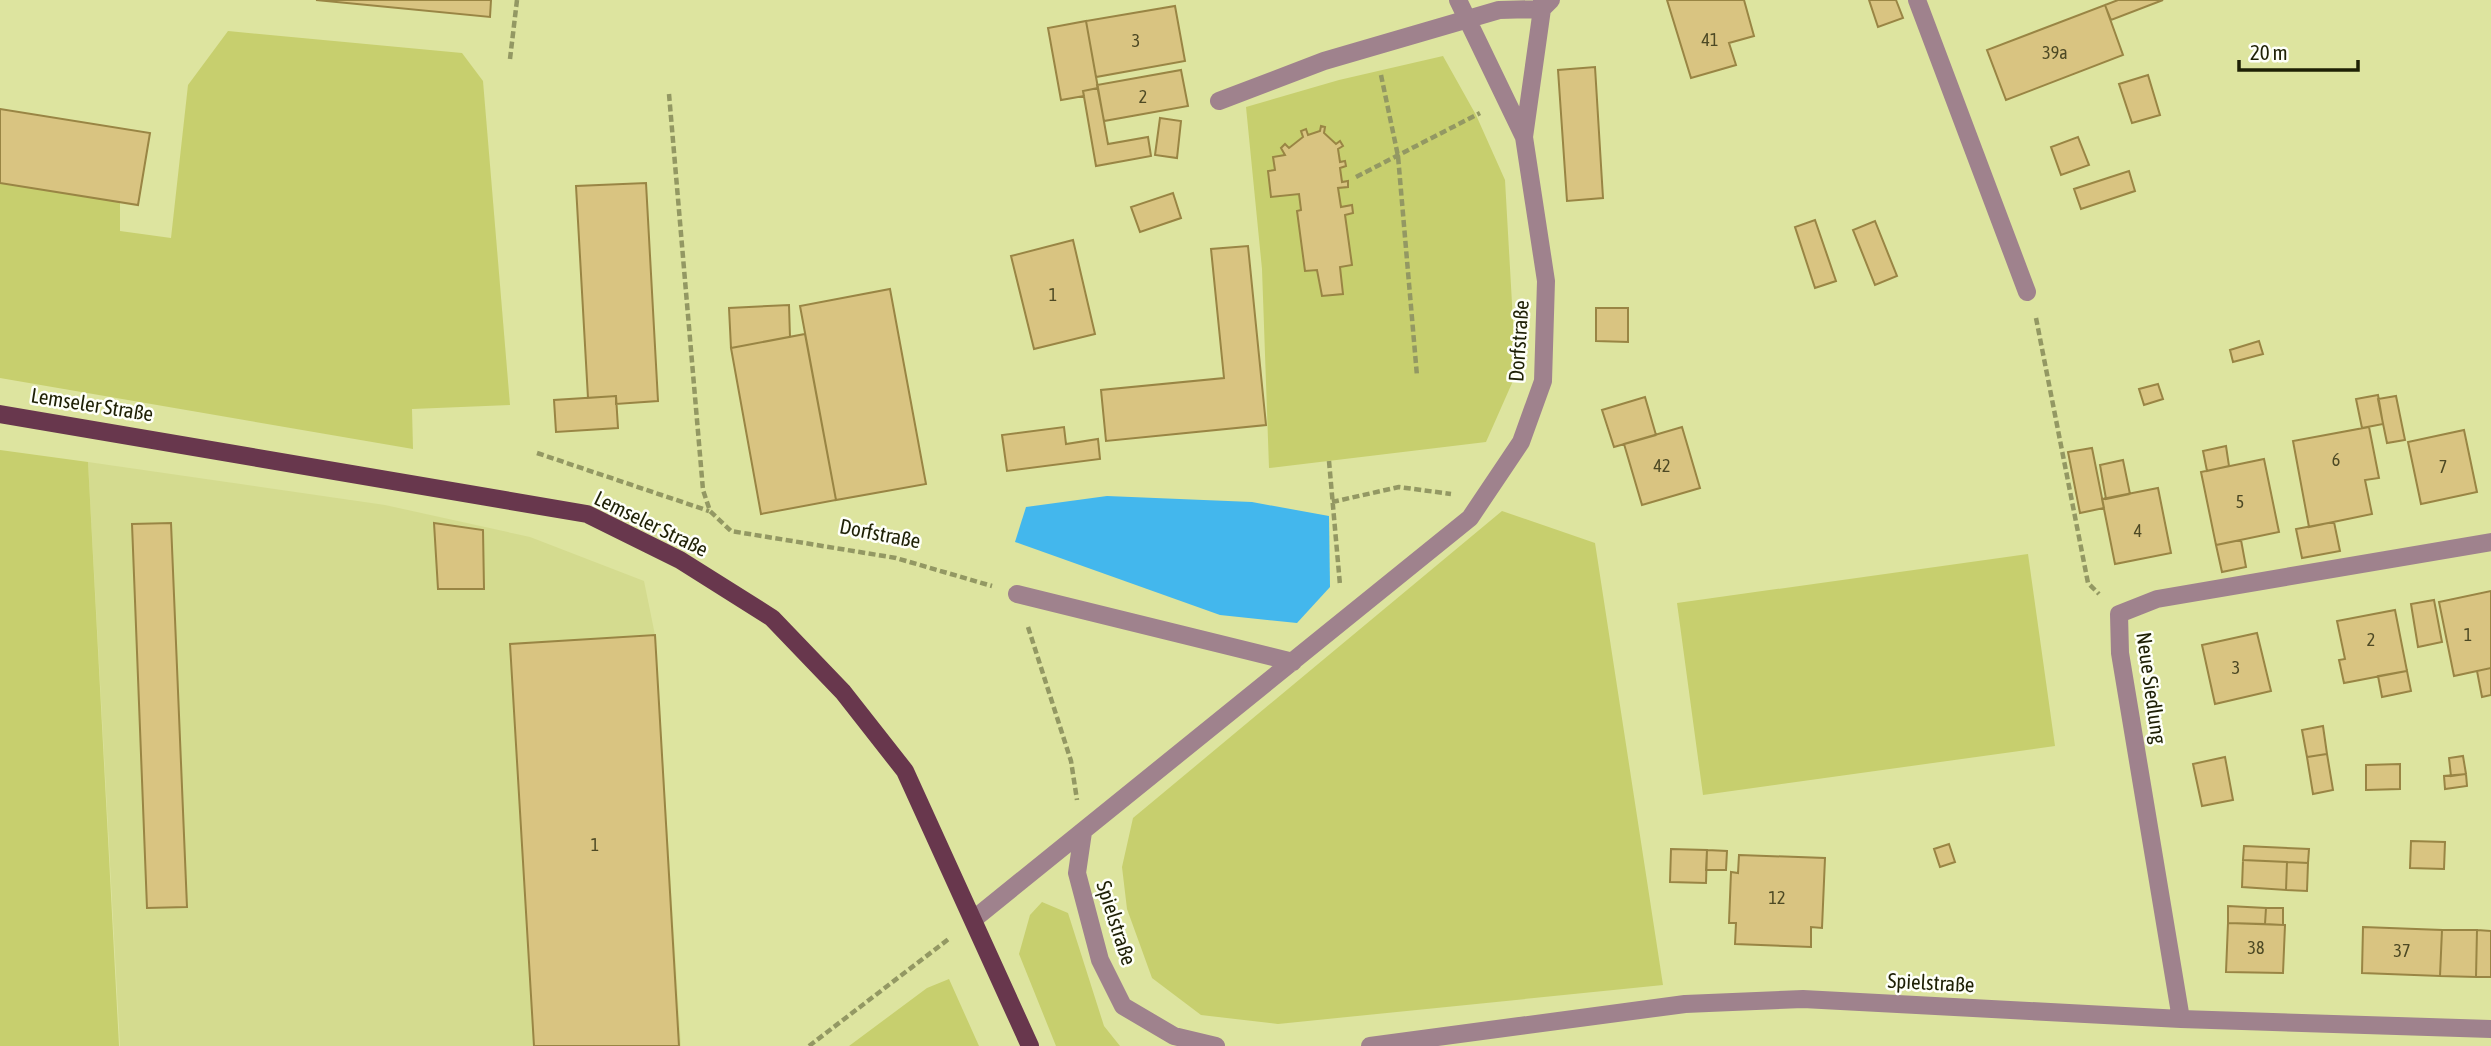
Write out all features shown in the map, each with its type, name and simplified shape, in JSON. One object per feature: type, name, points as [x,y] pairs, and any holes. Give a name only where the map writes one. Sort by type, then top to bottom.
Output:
[{"type":"main road","name":"Lemseler Straße","points":[[0,414],[587,514],[680,560],[772,618],[843,692],[905,771],[1030,1046]]},
{"type":"street","points":[[1458,0],[1524,137]]},
{"type":"street","points":[[1917,0],[2027,292]]},
{"type":"street","name":"Dorfstraße","points":[[974,919],[1470,518],[1521,442],[1543,381],[1546,281],[1524,137],[1545,3],[1499,10],[1324,61],[1219,101]]},
{"type":"street","name":"Neue Siedlung","points":[[2181,1019],[2120,653],[2119,614],[2157,599],[2491,542]]},
{"type":"street","points":[[1017,594],[1293,662]]},
{"type":"street","name":"Spielstraße","points":[[1083,832],[1077,873],[1100,960],[1123,1006],[1174,1036],[1216,1046]]},
{"type":"street","name":"Spielstraße","points":[[1370,1046],[1685,1004],[1803,999],[2181,1019],[2491,1029]]},
{"type":"path","points":[[510,59],[517,0]]},
{"type":"path","points":[[1377,46],[1398,156],[1418,376]]},
{"type":"path","points":[[669,94],[703,490],[710,511]]},
{"type":"path","points":[[1356,177],[1506,100]]},
{"type":"path","points":[[2027,292],[2039,324],[2088,583],[2119,614]]},
{"type":"path","points":[[537,453],[710,511]]},
{"type":"path","points":[[1329,461],[1343,621]]},
{"type":"path","points":[[1332,502],[1399,487],[1483,498]]},
{"type":"path","name":"Dorfstraße","points":[[710,511],[731,531],[896,558],[1017,594]]},
{"type":"path","points":[[1017,594],[1071,761],[1083,832]]},
{"type":"path","points":[[809,1046],[974,919]]},
{"type":"shaded area","points":[[228,31],[462,53],[483,81],[510,405],[412,409],[413,449],[0,378],[0,183],[120,202],[120,231],[171,238],[188,85]]},
{"type":"shaded area","points":[[1443,56],[1476,115],[1505,180],[1516,374],[1486,442],[1269,468],[1262,269],[1246,107],[1339,80]]},
{"type":"shaded area","points":[[0,450],[88,462],[119,1046],[0,1046]]},
{"type":"shaded area","points":[[88,462],[385,505],[530,537],[644,581],[655,635],[681,1046],[120,1046]]},
{"type":"shaded area","points":[[1502,511],[1595,543],[1663,985],[1278,1024],[1201,1015],[1152,978],[1127,909],[1122,867],[1133,818]]},
{"type":"shaded area","points":[[2028,554],[2055,746],[1703,795],[1677,603]]},
{"type":"shaded area","points":[[1042,902],[1068,913],[1104,1026],[1120,1046],[1056,1046],[1019,954],[1030,915]]},
{"type":"shaded area","points":[[949,979],[979,1046],[849,1046],[927,988]]},
{"type":"water","points":[[1107,496],[1252,502],[1329,516],[1330,587],[1297,623],[1220,615],[1015,542],[1026,507]]},
{"type":"building","points":[[316,0],[491,0],[490,17]]},
{"type":"building","points":[[1667,0],[1744,0],[1754,36],[1729,43],[1736,65],[1691,78]]},
{"type":"building","points":[[1869,0],[1896,0],[1903,18],[1878,27]]},
{"type":"building","points":[[2118,0],[2163,0],[2111,20],[2105,5]]},
{"type":"building","points":[[2105,5],[2123,55],[2006,100],[1987,50]]},
{"type":"building","points":[[1175,6],[1185,61],[1096,77],[1086,21]]},
{"type":"building","points":[[1086,21],[1098,88],[1083,91],[1084,96],[1061,100],[1048,28]]},
{"type":"building","points":[[1595,67],[1603,198],[1567,201],[1558,70]]},
{"type":"building","points":[[1181,70],[1188,106],[1104,121],[1097,85]]},
{"type":"building","points":[[2148,75],[2160,115],[2132,123],[2119,84]]},
{"type":"building","points":[[1098,88],[1108,144],[1148,137],[1151,156],[1096,166],[1083,91]]},
{"type":"building","points":[[0,109],[150,133],[138,205],[0,183]]},
{"type":"building","points":[[1160,118],[1181,121],[1177,158],[1155,155]]},
{"type":"building","points":[[1321,126],[1325,127],[1324,133],[1336,144],[1340,141],[1343,146],[1338,149],[1340,162],[1345,161],[1346,166],[1340,168],[1342,182],[1348,181],[1348,187],[1338,188],[1341,207],[1352,205],[1353,213],[1345,215],[1352,265],[1340,267],[1343,294],[1322,296],[1317,270],[1305,271],[1297,211],[1301,210],[1299,194],[1271,197],[1268,171],[1275,170],[1273,157],[1285,155],[1281,148],[1285,144],[1289,148],[1303,137],[1301,131],[1306,129],[1308,135],[1320,131]]},
{"type":"building","points":[[2078,137],[2089,165],[2061,175],[2051,147]]},
{"type":"building","points":[[2129,171],[2135,191],[2081,209],[2074,189]]},
{"type":"building","points":[[646,183],[658,401],[616,404],[616,396],[588,398],[576,186]]},
{"type":"building","points":[[1173,193],[1181,218],[1140,232],[1131,207]]},
{"type":"building","points":[[1815,220],[1836,281],[1815,288],[1795,227]]},
{"type":"building","points":[[1875,221],[1897,276],[1875,285],[1853,230]]},
{"type":"building","points":[[1073,240],[1095,334],[1034,349],[1011,256]]},
{"type":"building","points":[[1248,246],[1266,425],[1106,441],[1101,390],[1224,378],[1211,249]]},
{"type":"building","points":[[890,289],[926,484],[836,500],[800,306]]},
{"type":"building","points":[[789,305],[790,337],[731,348],[729,308]]},
{"type":"building","points":[[1596,308],[1628,308],[1628,342],[1596,341]]},
{"type":"building","points":[[805,334],[836,500],[761,514],[731,348]]},
{"type":"building","points":[[2259,341],[2263,354],[2233,362],[2230,350]]},
{"type":"building","points":[[2158,384],[2163,399],[2144,405],[2139,389]]},
{"type":"building","points":[[2378,395],[2383,424],[2362,428],[2356,399]]},
{"type":"building","points":[[616,396],[618,428],[556,432],[554,400]]},
{"type":"building","points":[[2396,396],[2405,440],[2387,443],[2378,399]]},
{"type":"building","points":[[1645,397],[1656,435],[1614,447],[1602,410]]},
{"type":"building","points":[[1064,427],[1066,444],[1098,439],[1100,459],[1007,471],[1002,435]]},
{"type":"building","points":[[1682,427],[1700,488],[1642,505],[1624,444]]},
{"type":"building","points":[[2369,427],[2379,478],[2365,480],[2372,514],[2309,527],[2293,441]]},
{"type":"building","points":[[2464,430],[2477,492],[2421,504],[2408,442]]},
{"type":"building","points":[[2226,446],[2229,466],[2207,471],[2203,451]]},
{"type":"building","points":[[2092,448],[2104,508],[2080,513],[2068,452]]},
{"type":"building","points":[[2264,459],[2279,532],[2216,545],[2201,472]]},
{"type":"building","points":[[2123,460],[2130,494],[2106,499],[2100,465]]},
{"type":"building","points":[[2158,488],[2171,553],[2115,564],[2102,499]]},
{"type":"building","points":[[2334,522],[2340,551],[2302,558],[2296,529]]},
{"type":"building","points":[[171,523],[187,907],[147,908],[132,524]]},
{"type":"building","points":[[434,523],[483,530],[484,589],[438,589]]},
{"type":"building","points":[[2241,540],[2246,567],[2222,572],[2216,545]]},
{"type":"building","points":[[2491,591],[2491,668],[2454,676],[2439,602]]},
{"type":"building","points":[[2434,600],[2442,642],[2418,647],[2411,604]]},
{"type":"building","points":[[2395,610],[2407,671],[2344,683],[2339,660],[2345,659],[2337,621]]},
{"type":"building","points":[[2257,633],[2271,691],[2215,704],[2202,645]]},
{"type":"building","points":[[655,635],[679,1046],[534,1046],[510,644]]},
{"type":"building","points":[[2491,668],[2491,695],[2482,697],[2477,671]]},
{"type":"building","points":[[2407,671],[2411,691],[2382,697],[2378,676]]},
{"type":"building","points":[[2323,726],[2327,754],[2307,757],[2302,730]]},
{"type":"building","points":[[2327,754],[2333,790],[2313,794],[2307,757]]},
{"type":"building","points":[[2463,756],[2466,774],[2451,776],[2449,758]]},
{"type":"building","points":[[2225,757],[2233,800],[2202,806],[2193,764]]},
{"type":"building","points":[[2400,764],[2400,789],[2366,790],[2366,765]]},
{"type":"building","points":[[2466,774],[2467,786],[2445,789],[2444,776]]},
{"type":"building","points":[[2411,841],[2445,842],[2444,869],[2410,868]]},
{"type":"building","points":[[1949,844],[1955,862],[1940,867],[1934,849]]},
{"type":"building","points":[[2244,846],[2309,849],[2308,863],[2243,860]]},
{"type":"building","points":[[1671,849],[1707,850],[1706,883],[1670,882]]},
{"type":"building","points":[[1707,850],[1727,851],[1726,870],[1706,870]]},
{"type":"building","points":[[1739,855],[1825,858],[1822,928],[1811,927],[1811,947],[1735,944],[1736,923],[1729,923],[1731,872],[1738,873]]},
{"type":"building","points":[[2243,860],[2287,862],[2286,890],[2242,887]]},
{"type":"building","points":[[2287,862],[2308,863],[2307,891],[2286,890]]},
{"type":"building","points":[[2228,906],[2266,908],[2265,924],[2228,923]]},
{"type":"building","points":[[2266,908],[2283,908],[2283,925],[2265,924]]},
{"type":"building","points":[[2228,923],[2285,925],[2283,973],[2226,972]]},
{"type":"building","points":[[2363,927],[2442,930],[2440,976],[2362,973]]},
{"type":"building","points":[[2442,930],[2477,930],[2476,977],[2440,976]]},
{"type":"building","points":[[2477,930],[2491,931],[2491,977],[2476,977]]}]
